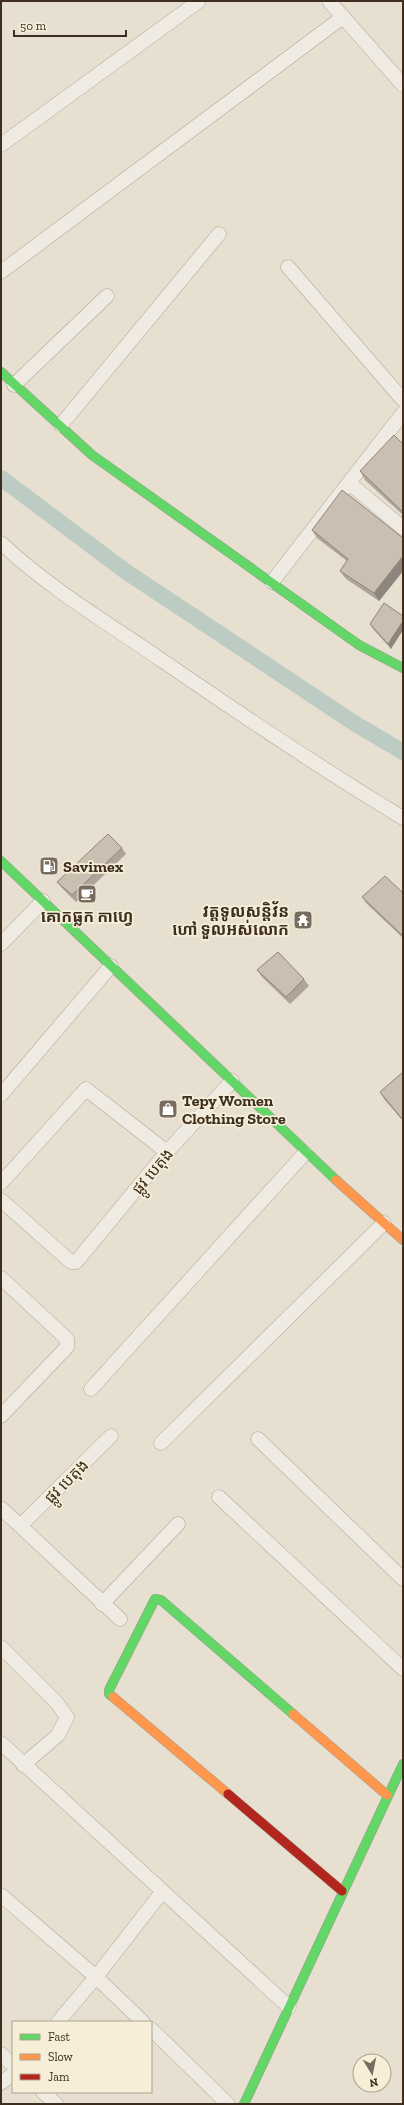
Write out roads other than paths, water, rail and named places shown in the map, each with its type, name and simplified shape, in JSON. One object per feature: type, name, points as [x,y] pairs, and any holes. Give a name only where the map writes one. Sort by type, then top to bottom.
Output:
[{"type":"street","points":[[1,145],[199,1]]},
{"type":"street","points":[[329,1],[403,85]]},
{"type":"street","points":[[1,272],[343,17]]},
{"type":"street","points":[[61,425],[219,234]]},
{"type":"street","points":[[288,267],[403,400]]},
{"type":"street","points":[[14,385],[107,296]]},
{"type":"street","points":[[1,372],[61,425],[92,455],[360,645],[403,668]]},
{"type":"street","points":[[272,582],[403,413]]},
{"type":"street","points":[[349,483],[403,528]]},
{"type":"street","points":[[1,543],[26,566],[75,602],[323,770],[403,818]]},
{"type":"street","points":[[1,861],[306,1153],[403,1240]]},
{"type":"street","points":[[1,944],[43,901]]},
{"type":"street","points":[[1,1095],[111,966]]},
{"type":"street","name":"ផ្លូវ បេតុង","points":[[1,1200],[74,1263],[167,1152],[232,1081]]},
{"type":"street","points":[[1,1183],[86,1089],[167,1152]]},
{"type":"street","points":[[91,1389],[306,1153]]},
{"type":"street","points":[[161,1443],[384,1224]]},
{"type":"street","points":[[1,1278],[67,1339],[68,1343],[67,1347],[1,1416]]},
{"type":"street","name":"ផ្លូវ បេតុង","points":[[20,1526],[111,1436]]},
{"type":"street","points":[[258,1438],[403,1579]]},
{"type":"street","points":[[219,1497],[403,1669]]},
{"type":"street","points":[[1,1508],[102,1604],[120,1619]]},
{"type":"street","points":[[102,1604],[178,1524]]},
{"type":"street","points":[[342,1891],[109,1694],[109,1690],[152,1602],[156,1599],[161,1600],[388,1795]]},
{"type":"street","points":[[1,1647],[57,1703],[67,1717],[58,1735],[24,1765]]},
{"type":"street","points":[[1,1743],[289,2007]]},
{"type":"street","points":[[244,2104],[342,1891],[403,1764]]},
{"type":"street","points":[[59,2021],[96,1977],[162,1892]]},
{"type":"street","points":[[1,1896],[96,1977],[142,2021]]},
{"type":"street","points":[[152,2030],[228,2104]]},
{"type":"street","points":[[1,2054],[12,2064]]},
{"type":"street","points":[[1,2083],[12,2075]]},
{"type":"street","points":[[44,2093],[56,2104]]},
{"type":"waterway","points":[[1,478],[125,571],[354,723],[403,752]]},
{"type":"place","name":"Savimex","points":[[49,866]]},
{"type":"place","name":"គោកធ្លក កាហ្វេ","points":[[87,894]]},
{"type":"place","name":"វត្តទូលសន្តិវ័ន ហៅ ទួលអស់លោក","points":[[303,920]]},
{"type":"place","name":"Tepy Women Clothing Store","points":[[168,1109]]}]
